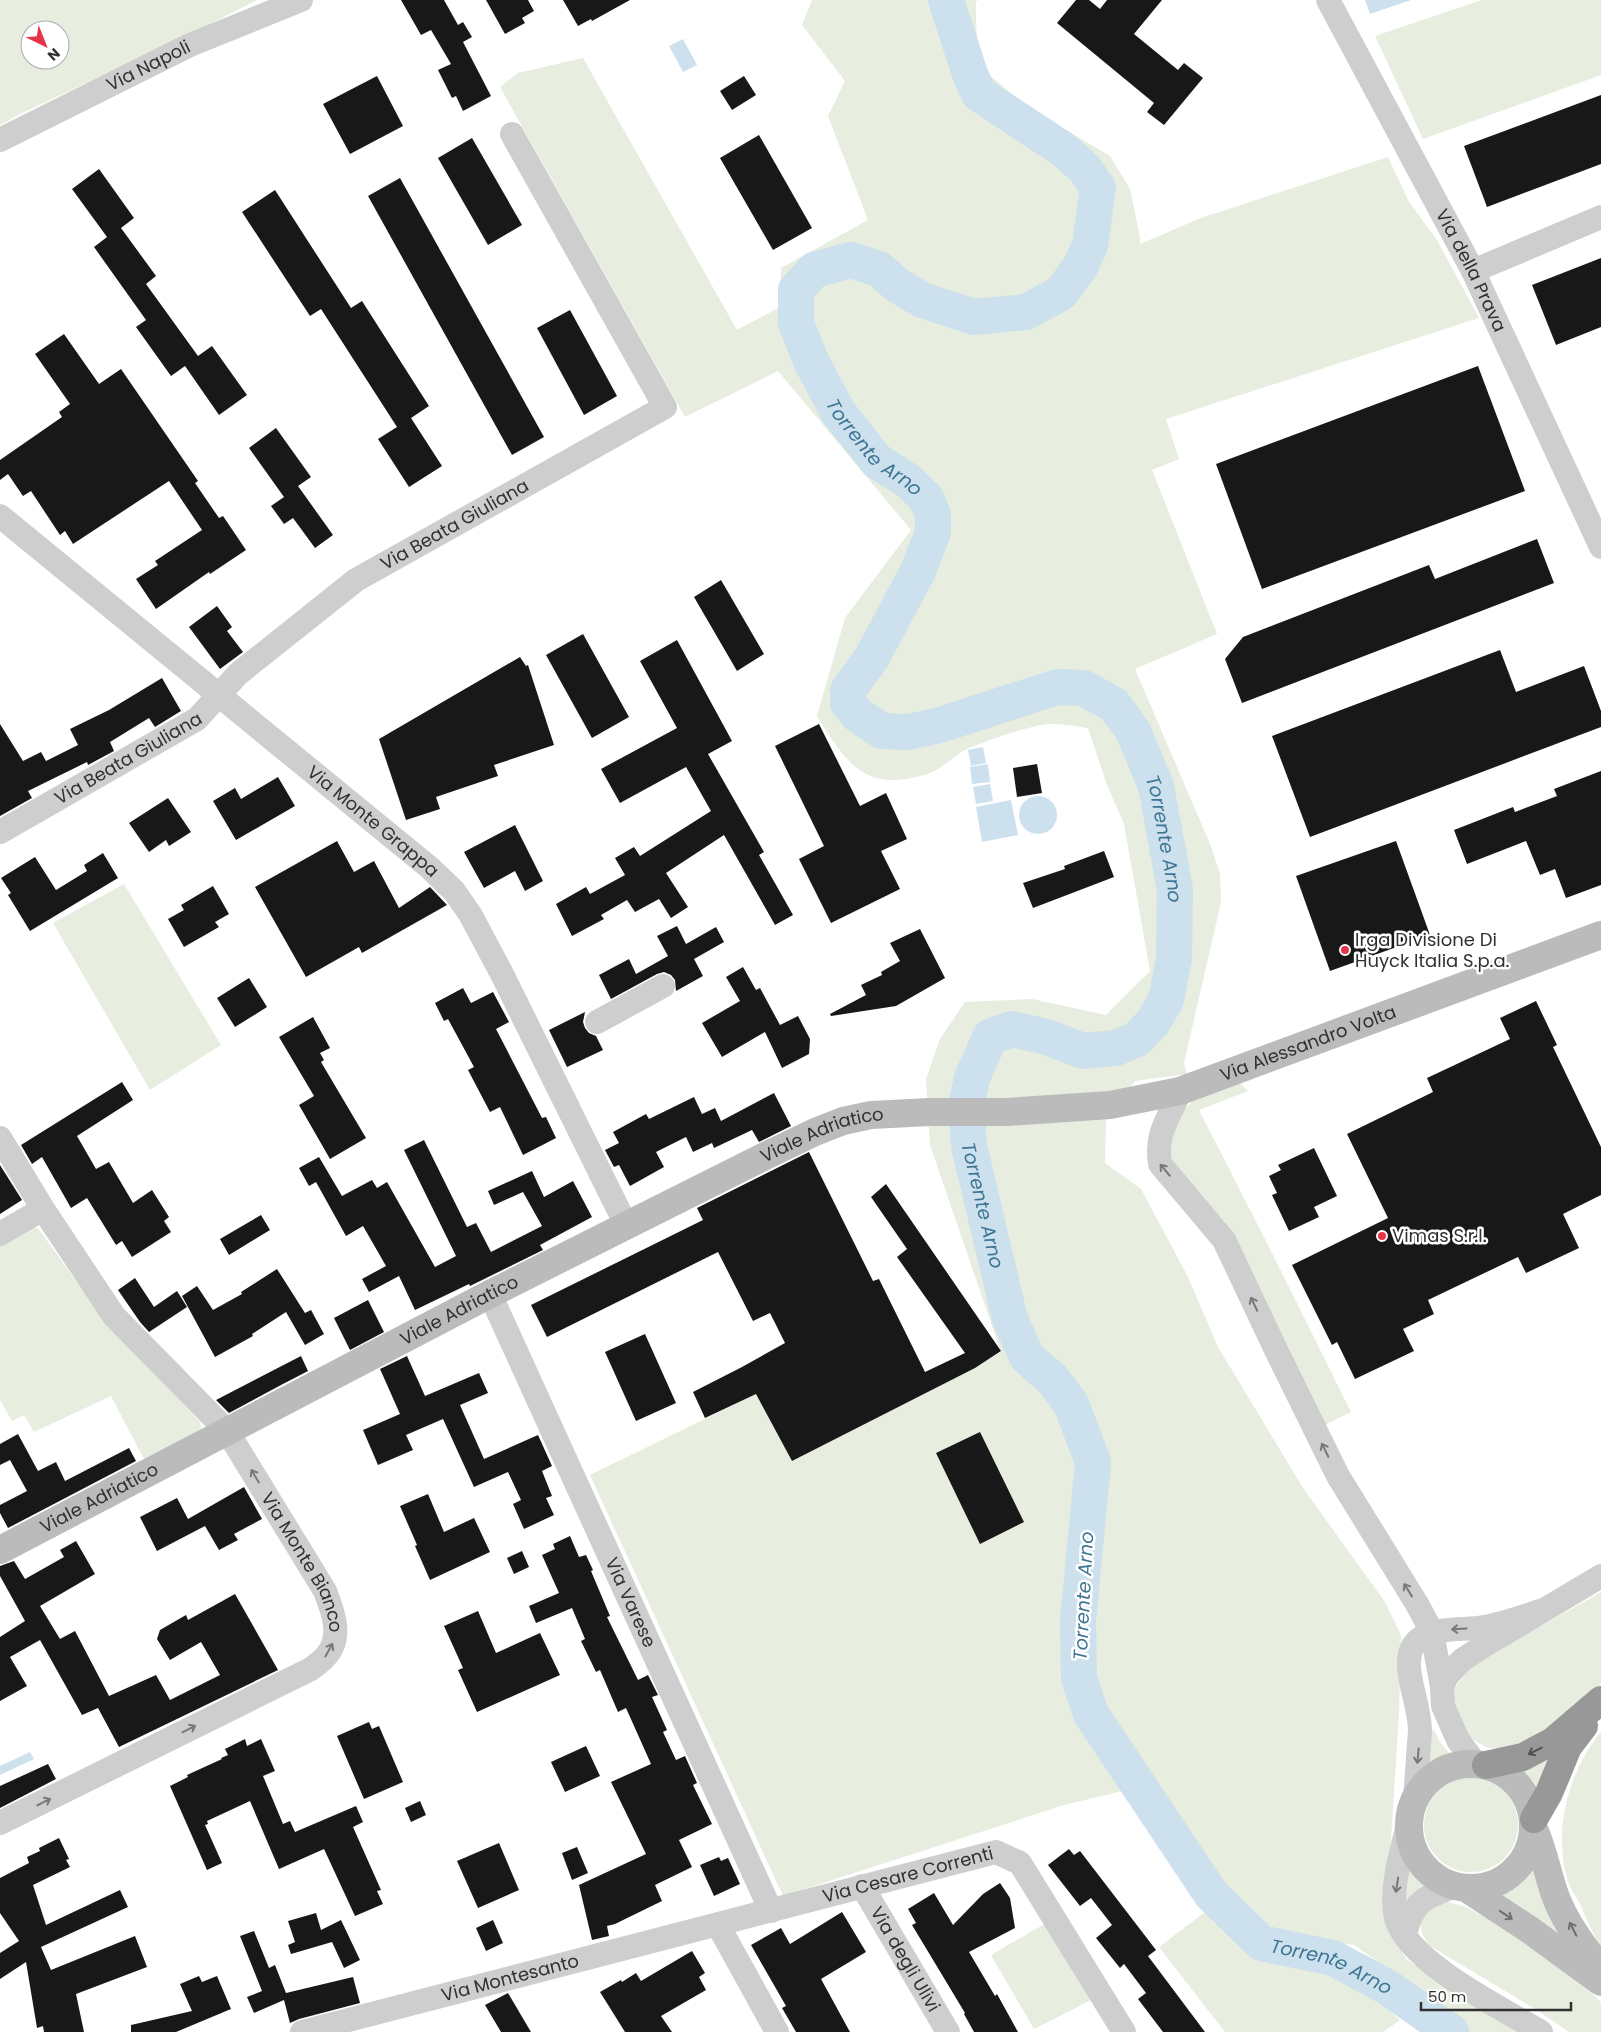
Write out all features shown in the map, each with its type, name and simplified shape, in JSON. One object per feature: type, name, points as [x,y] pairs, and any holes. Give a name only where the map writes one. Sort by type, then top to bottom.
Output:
[{"type":"highway","points":[[1481,1764],[1523,1757],[1554,1742],[1601,1700]]},
{"type":"highway","points":[[1534,1824],[1568,1747],[1589,1720],[1601,1712]]},
{"type":"street","name":"Via Napoli","points":[[0,140],[190,45],[301,0]]},
{"type":"street","name":"Via della Prava","points":[[1328,0],[1473,271],[1601,547]]},
{"type":"street","name":"Via Beata Giuliana","points":[[0,832],[197,719],[238,674],[356,580],[665,407],[512,134]]},
{"type":"street","points":[[1473,271],[1601,217]]},
{"type":"street","name":"Via Monte Grappa","points":[[0,516],[430,868],[454,891],[470,914],[502,974],[626,1225]]},
{"type":"street","name":"Via Alessandro Volta","points":[[1007,1112],[1110,1105],[1180,1091],[1601,935]]},
{"type":"street","points":[[597,1022],[663,986]]},
{"type":"street","points":[[1180,1091],[1160,1133],[1158,1149],[1160,1164],[1224,1240],[1338,1476],[1417,1604],[1432,1632],[1442,1687],[1443,1706],[1458,1740],[1481,1764]]},
{"type":"street","name":"Viale Adriatico","points":[[0,1550],[490,1294],[815,1132],[843,1121],[871,1115],[930,1112],[1007,1112]]},
{"type":"street","name":"Via Monte Bianco","points":[[0,1138],[43,1209],[114,1316],[227,1431],[325,1592],[333,1613],[336,1635],[328,1655],[311,1669],[0,1823]]},
{"type":"street","points":[[0,1234],[43,1209]]},
{"type":"street","name":"Via Varese","points":[[490,1294],[771,1911]]},
{"type":"street","points":[[1442,1687],[1447,1676],[1462,1660],[1540,1611],[1601,1576]]},
{"type":"street","points":[[1540,1611],[1490,1626],[1432,1632],[1420,1638],[1413,1647],[1409,1656],[1411,1680],[1420,1721],[1410,1837],[1415,1854],[1426,1869],[1439,1880],[1461,1887],[1530,1930],[1601,1982]]},
{"type":"street","points":[[1541,2032],[1430,1961],[1405,1935],[1396,1916],[1395,1894],[1412,1809],[1425,1783],[1440,1772],[1457,1765],[1481,1764],[1501,1770],[1513,1778],[1523,1790],[1530,1804],[1555,1894],[1581,1945],[1601,1968]]},
{"type":"street","points":[[1405,1935],[1408,1920],[1420,1902],[1461,1887],[1486,1887],[1504,1879],[1520,1866],[1530,1849],[1534,1824]]},
{"type":"street","name":"Via Cesare Correnti","points":[[718,1925],[996,1852],[1020,1863],[1124,2032]]},
{"type":"street","name":"Via degli Ulivi","points":[[862,1886],[948,2032]]},
{"type":"street","points":[[718,1925],[777,2032]]},
{"type":"street","name":"Via Montesanto","points":[[302,2032],[718,1925]]},
{"type":"shaded area","points":[[0,0],[257,0],[189,35],[0,125]]},
{"type":"shaded area","points":[[812,0],[979,0],[976,1],[978,49],[987,73],[1018,99],[1044,117],[1110,156],[1130,189],[1140,244],[1201,218],[1388,157],[1409,202],[1437,240],[1479,318],[1166,419],[1179,459],[1152,470],[1217,634],[1135,669],[1210,844],[1220,873],[1221,902],[1184,1063],[1187,1074],[1135,1081],[1106,1120],[1105,1163],[1141,1189],[1188,1277],[1218,1347],[1303,1488],[1385,1602],[1401,1635],[1399,1714],[1386,1919],[1406,1959],[1463,1998],[1518,2032],[1464,2032],[1412,1986],[1354,1945],[1291,1938],[1260,1920],[1213,1880],[1098,1704],[1082,1714],[1131,1789],[1064,1805],[783,1896],[590,1475],[756,1394],[792,1461],[975,1368],[1001,1352],[930,1145],[926,1079],[940,1039],[965,1002],[1032,999],[1106,1015],[1150,971],[1124,824],[1107,785],[1088,728],[1050,724],[1031,727],[1006,734],[970,748],[931,773],[906,779],[889,780],[863,772],[852,764],[833,742],[817,716],[845,618],[911,530],[778,371],[685,417],[500,87],[518,73],[583,58],[737,330],[780,307],[781,268],[868,220],[828,116],[845,81],[802,25]]},
{"type":"shaded area","points":[[1482,0],[1601,0],[1601,75],[1423,139],[1375,36]]},
{"type":"shaded area","points":[[124,884],[221,1045],[150,1090],[53,923]]},
{"type":"shaded area","points":[[1240,1083],[1248,1091],[1199,1110],[1351,1412],[1325,1425],[1225,1222],[1182,1174],[1168,1155],[1167,1138],[1181,1113],[1195,1099]]},
{"type":"shaded area","points":[[28,1228],[38,1228],[101,1316],[200,1422],[202,1431],[144,1459],[111,1396],[34,1432],[24,1415],[12,1421],[0,1400],[0,1245]]},
{"type":"shaded area","points":[[1601,1592],[1601,1684],[1556,1725],[1510,1750],[1485,1747],[1465,1734],[1452,1708],[1454,1689],[1470,1668]]},
{"type":"shaded area","points":[[1431,1730],[1434,1730],[1440,1742],[1451,1755],[1426,1768]]},
{"type":"shaded area","points":[[1601,1732],[1601,1947],[1568,1881],[1563,1859],[1562,1840],[1563,1820],[1572,1782],[1580,1764]]},
{"type":"shaded area","points":[[1566,1748],[1544,1805],[1535,1783],[1523,1771]]},
{"type":"shaded area","points":[[1471,1778],[1489,1782],[1504,1792],[1514,1807],[1518,1825],[1514,1843],[1504,1858],[1489,1868],[1471,1872],[1453,1868],[1438,1858],[1428,1843],[1424,1825],[1428,1807],[1438,1792],[1453,1782]]},
{"type":"shaded area","points":[[1541,1859],[1565,1940],[1499,1895],[1523,1880]]},
{"type":"shaded area","points":[[1408,1863],[1419,1877],[1430,1886],[1404,1906]]},
{"type":"shaded area","points":[[1442,1900],[1466,1907],[1542,1948],[1601,2002],[1601,2032],[1569,2032],[1537,2010],[1430,1946],[1422,1934],[1420,1921],[1428,1907]]},
{"type":"shaded area","points":[[1205,1912],[1260,1957],[1333,1968],[1360,1985],[1400,2020],[1383,2032],[1225,2032],[1159,1947]]},
{"type":"shaded area","points":[[1048,1922],[1093,1999],[1034,2029],[991,1955]]},
{"type":"water","points":[[1365,0],[1411,0],[1370,14]]},
{"type":"water","points":[[683,39],[697,65],[683,72],[669,46]]},
{"type":"water","points":[[983,747],[986,763],[971,766],[968,750]]},
{"type":"water","points":[[988,764],[990,782],[972,784],[970,767]]},
{"type":"water","points":[[990,784],[993,801],[976,804],[973,787]]},
{"type":"water","points":[[1038,796],[1051,802],[1057,815],[1051,828],[1038,834],[1025,828],[1019,815],[1025,802]]},
{"type":"water","points":[[1011,800],[1018,835],[982,842],[976,807]]},
{"type":"water","points":[[30,1752],[34,1759],[0,1775],[0,1766]]},
{"type":"building","points":[[401,0],[444,0],[458,25],[463,22],[472,37],[463,42],[491,96],[463,111],[456,96],[452,98],[438,70],[451,64],[431,30],[421,35]]},
{"type":"building","points":[[486,0],[528,0],[534,11],[522,18],[525,23],[505,34]]},
{"type":"building","points":[[563,0],[630,0],[592,21],[591,19],[578,26]]},
{"type":"building","points":[[1076,0],[1089,0],[1100,9],[1107,0],[1162,0],[1134,34],[1178,70],[1184,63],[1203,78],[1164,125],[1147,112],[1154,103],[1057,23]]},
{"type":"building","points":[[377,76],[403,126],[350,154],[323,104]]},
{"type":"building","points":[[744,76],[756,95],[732,110],[720,91]]},
{"type":"building","points":[[1601,95],[1601,164],[1487,207],[1464,146]]},
{"type":"building","points":[[759,135],[812,228],[773,250],[720,158]]},
{"type":"building","points":[[472,138],[522,225],[488,245],[438,158]]},
{"type":"building","points":[[99,169],[134,218],[121,228],[156,276],[146,284],[198,356],[212,346],[247,395],[219,415],[185,366],[171,376],[136,327],[146,320],[94,247],[107,237],[72,189]]},
{"type":"building","points":[[400,178],[544,437],[512,455],[368,196]]},
{"type":"building","points":[[275,190],[351,308],[362,301],[429,406],[411,418],[442,466],[409,487],[378,439],[397,427],[321,309],[310,316],[242,212]]},
{"type":"building","points":[[1601,258],[1601,327],[1556,345],[1532,285]]},
{"type":"building","points":[[570,310],[617,396],[584,415],[537,328]]},
{"type":"building","points":[[64,334],[99,384],[121,369],[198,481],[195,483],[219,518],[223,516],[246,550],[210,574],[209,572],[156,609],[136,579],[158,565],[155,561],[202,530],[169,481],[73,544],[65,531],[60,535],[31,491],[23,496],[8,474],[0,480],[0,460],[62,417],[59,412],[70,404],[35,354]]},
{"type":"building","points":[[1478,366],[1525,491],[1262,589],[1216,464]]},
{"type":"building","points":[[276,428],[311,477],[298,486],[333,535],[315,548],[293,518],[284,524],[271,506],[284,497],[249,448]]},
{"type":"building","points":[[1537,539],[1554,583],[1242,703],[1225,659],[1243,637],[1429,565],[1435,579]]},
{"type":"building","points":[[721,580],[764,654],[737,671],[694,597]]},
{"type":"building","points":[[217,606],[232,627],[227,631],[243,652],[220,669],[189,627]]},
{"type":"building","points":[[583,634],[629,717],[592,738],[546,655]]},
{"type":"building","points":[[677,640],[732,741],[708,754],[764,852],[759,855],[793,915],[775,925],[724,835],[666,873],[688,907],[671,918],[659,899],[635,912],[627,900],[601,915],[604,919],[572,936],[556,904],[586,887],[590,894],[625,875],[615,858],[634,847],[640,856],[711,811],[686,767],[620,803],[601,769],[677,728],[640,661]]},
{"type":"building","points":[[1500,650],[1516,692],[1584,666],[1601,711],[1601,727],[1310,837],[1272,736]]},
{"type":"building","points":[[520,657],[526,666],[528,665],[554,745],[494,765],[498,776],[436,797],[440,809],[406,820],[379,739]]},
{"type":"building","points":[[162,678],[181,711],[155,727],[149,718],[110,742],[114,751],[88,765],[87,762],[28,791],[32,798],[0,816],[0,724],[23,761],[41,752],[46,761],[78,745],[70,729],[109,710]]},
{"type":"building","points":[[819,724],[860,806],[886,793],[907,839],[881,851],[900,889],[831,923],[799,859],[824,846],[775,746]]},
{"type":"building","points":[[1037,764],[1042,793],[1017,797],[1013,768]]},
{"type":"building","points":[[1601,771],[1601,885],[1566,898],[1555,869],[1540,875],[1526,841],[1467,864],[1454,830],[1513,807],[1515,812],[1557,796],[1554,789]]},
{"type":"building","points":[[278,777],[295,806],[236,840],[213,801],[235,788],[241,799]]},
{"type":"building","points":[[168,798],[191,832],[169,846],[166,840],[149,852],[129,823]]},
{"type":"building","points":[[515,825],[543,881],[525,891],[515,871],[484,888],[464,852]]},
{"type":"building","points":[[337,841],[354,872],[374,861],[399,908],[430,887],[447,905],[362,953],[359,947],[306,977],[255,887]]},
{"type":"building","points":[[1396,841],[1430,935],[1330,971],[1296,876]]},
{"type":"building","points":[[1104,851],[1114,877],[1033,908],[1023,883],[1065,869],[1064,866]]},
{"type":"building","points":[[103,853],[118,878],[30,931],[8,895],[11,893],[1,878],[35,857],[56,890],[87,871],[84,865]]},
{"type":"building","points":[[213,886],[229,914],[215,922],[219,927],[184,947],[168,919],[184,910],[181,905]]},
{"type":"building","points":[[677,926],[686,944],[716,927],[724,942],[694,959],[703,976],[676,991],[675,980],[671,975],[664,972],[611,999],[599,975],[629,959],[636,974],[668,956],[657,936]]},
{"type":"building","points":[[920,929],[945,978],[896,1006],[831,1016],[830,1014],[866,995],[861,985],[882,975],[881,972],[900,961],[890,943]]},
{"type":"building","points":[[743,967],[756,990],[760,988],[780,1025],[798,1016],[810,1039],[809,1054],[782,1068],[765,1032],[722,1057],[702,1023],[740,1001],[726,977]]},
{"type":"building","points":[[249,978],[267,1007],[235,1027],[217,998]]},
{"type":"building","points":[[463,988],[471,1003],[493,992],[509,1022],[496,1029],[542,1118],[546,1117],[556,1138],[523,1155],[500,1107],[490,1112],[468,1070],[474,1067],[448,1019],[444,1021],[435,1003]]},
{"type":"building","points":[[1536,1001],[1557,1045],[1553,1047],[1601,1147],[1601,1195],[1563,1214],[1579,1248],[1526,1273],[1518,1257],[1428,1300],[1434,1314],[1403,1329],[1414,1351],[1355,1379],[1337,1342],[1332,1345],[1292,1265],[1388,1218],[1347,1134],[1433,1092],[1427,1078],[1510,1039],[1500,1018]]},
{"type":"building","points":[[585,1012],[583,1022],[585,1028],[589,1033],[596,1036],[603,1050],[567,1067],[549,1030]]},
{"type":"building","points":[[313,1017],[330,1048],[320,1053],[324,1060],[321,1062],[366,1138],[330,1159],[299,1105],[314,1096],[279,1037]]},
{"type":"building","points":[[122,1082],[133,1100],[77,1136],[96,1169],[109,1162],[133,1203],[152,1190],[169,1217],[164,1221],[171,1232],[132,1257],[122,1241],[116,1245],[87,1198],[71,1208],[42,1157],[32,1164],[21,1145]]},
{"type":"building","points":[[774,1093],[791,1126],[759,1142],[752,1130],[714,1148],[712,1143],[693,1152],[686,1137],[656,1152],[664,1167],[630,1186],[619,1165],[614,1167],[605,1150],[619,1143],[613,1132],[646,1114],[649,1119],[694,1097],[702,1114],[715,1108],[721,1121]]},
{"type":"building","points":[[424,1140],[467,1227],[476,1223],[491,1252],[542,1226],[523,1192],[494,1205],[488,1191],[532,1171],[544,1197],[573,1181],[592,1217],[540,1245],[543,1250],[470,1286],[469,1284],[415,1310],[399,1276],[369,1292],[362,1279],[386,1266],[363,1226],[346,1236],[316,1182],[309,1186],[299,1168],[319,1157],[342,1196],[372,1180],[377,1188],[387,1182],[435,1267],[456,1256],[404,1150]]},
{"type":"building","points":[[1314,1148],[1337,1196],[1314,1207],[1319,1217],[1289,1231],[1272,1195],[1277,1193],[1269,1176],[1281,1170],[1278,1165]]},
{"type":"building","points":[[809,1152],[873,1281],[879,1279],[925,1372],[965,1353],[897,1257],[907,1249],[871,1197],[886,1184],[1001,1351],[975,1368],[792,1461],[756,1394],[705,1418],[693,1392],[785,1343],[770,1313],[753,1321],[718,1252],[547,1337],[531,1305],[703,1220],[697,1208]]},
{"type":"building","points":[[0,1165],[22,1200],[0,1214]]},
{"type":"building","points":[[261,1215],[270,1230],[229,1255],[220,1239]]},
{"type":"building","points":[[277,1269],[305,1313],[311,1310],[324,1334],[305,1345],[286,1312],[252,1334],[253,1336],[215,1357],[182,1296],[197,1286],[213,1310],[242,1294],[241,1292]]},
{"type":"building","points":[[135,1278],[154,1307],[177,1291],[187,1307],[149,1332],[118,1290]]},
{"type":"building","points":[[368,1300],[384,1332],[350,1350],[334,1318]]},
{"type":"building","points":[[645,1334],[676,1403],[636,1421],[605,1352]]},
{"type":"building","points":[[301,1356],[308,1371],[229,1413],[216,1400]]},
{"type":"building","points":[[407,1356],[425,1396],[479,1373],[488,1393],[460,1405],[484,1459],[538,1435],[552,1466],[542,1471],[552,1496],[546,1498],[554,1515],[524,1529],[513,1504],[521,1500],[508,1472],[474,1487],[443,1419],[406,1435],[413,1450],[378,1465],[363,1430],[400,1414],[380,1369]]},
{"type":"building","points":[[980,1432],[1024,1522],[980,1544],[936,1453]]},
{"type":"building","points":[[18,1434],[38,1471],[56,1462],[65,1481],[129,1448],[136,1461],[8,1528],[0,1513],[0,1505],[27,1491],[10,1460],[0,1465],[0,1444]]},
{"type":"building","points":[[244,1487],[262,1519],[234,1534],[238,1540],[219,1550],[205,1526],[157,1551],[140,1517],[177,1498],[188,1519]]},
{"type":"building","points":[[428,1494],[444,1532],[474,1518],[490,1552],[430,1580],[400,1506]]},
{"type":"building","points":[[570,1536],[579,1557],[586,1555],[610,1616],[607,1617],[638,1680],[648,1675],[658,1695],[652,1697],[667,1730],[663,1732],[676,1760],[685,1756],[697,1783],[693,1785],[712,1824],[679,1840],[692,1867],[655,1885],[662,1901],[607,1926],[609,1936],[592,1940],[579,1885],[646,1854],[611,1782],[651,1764],[626,1708],[618,1712],[600,1670],[596,1672],[581,1641],[585,1639],[572,1608],[536,1623],[529,1606],[559,1593],[542,1555],[555,1549],[553,1544]]},
{"type":"building","points":[[76,1541],[95,1574],[40,1606],[60,1639],[75,1631],[109,1696],[156,1675],[170,1700],[220,1675],[201,1642],[170,1660],[157,1639],[160,1630],[186,1615],[188,1620],[235,1594],[278,1670],[119,1747],[98,1708],[82,1715],[40,1640],[10,1657],[27,1686],[0,1701],[0,1637],[25,1621],[0,1576],[0,1566],[14,1561],[25,1579],[64,1557],[60,1550]]},
{"type":"building","points":[[522,1551],[529,1567],[514,1574],[507,1558]]},
{"type":"building","points":[[478,1611],[496,1653],[540,1633],[560,1675],[477,1712],[458,1670],[463,1668],[444,1626]]},
{"type":"building","points":[[369,1722],[372,1729],[379,1726],[403,1782],[364,1799],[337,1736]]},
{"type":"building","points":[[245,1739],[247,1746],[261,1739],[275,1771],[263,1776],[283,1824],[290,1821],[295,1832],[356,1806],[363,1822],[353,1827],[381,1890],[377,1891],[383,1904],[355,1916],[324,1849],[279,1869],[250,1801],[207,1821],[208,1824],[205,1825],[222,1863],[207,1870],[170,1786],[188,1777],[187,1775],[222,1759],[228,1755],[225,1749]]},
{"type":"building","points":[[586,1746],[600,1776],[565,1792],[551,1762]]},
{"type":"building","points":[[48,1764],[56,1779],[0,1808],[0,1786]]},
{"type":"building","points":[[420,1801],[426,1815],[411,1822],[405,1808]]},
{"type":"building","points":[[59,1838],[69,1859],[66,1860],[70,1867],[33,1885],[46,1925],[120,1890],[128,1907],[41,1947],[51,1970],[135,1936],[147,1967],[76,1994],[84,2032],[44,2032],[43,2026],[37,2028],[26,1962],[0,1979],[0,1953],[19,1941],[0,1913],[0,1878],[29,1863],[27,1857],[40,1851],[39,1848]]},
{"type":"building","points":[[499,1843],[519,1890],[478,1908],[457,1861]]},
{"type":"building","points":[[577,1847],[588,1873],[572,1880],[562,1853]]},
{"type":"building","points":[[1069,1849],[1074,1855],[1080,1851],[1156,1950],[1148,1956],[1205,2032],[1163,2032],[1138,1999],[1146,1993],[1124,1964],[1120,1968],[1096,1938],[1112,1925],[1091,1898],[1080,1906],[1048,1865]]},
{"type":"building","points":[[719,1857],[721,1861],[728,1858],[740,1884],[714,1896],[700,1865]]},
{"type":"building","points":[[1000,1883],[1010,1898],[1015,1928],[969,1952],[995,1996],[997,1994],[1018,2032],[974,2032],[965,2013],[912,1925],[916,1923],[908,1909],[934,1893],[953,1925],[983,1894]]},
{"type":"building","points":[[842,1912],[866,1952],[821,1979],[850,2032],[796,2032],[782,2008],[786,2006],[751,1945],[781,1928],[790,1944]]},
{"type":"building","points":[[316,1913],[321,1930],[341,1920],[360,1960],[344,1968],[332,1942],[291,1954],[288,1945],[295,1942],[288,1921]]},
{"type":"building","points":[[493,1920],[503,1943],[486,1951],[476,1928]]},
{"type":"building","points":[[254,1931],[269,1968],[275,1965],[286,1993],[353,1977],[360,2003],[290,2023],[284,2000],[254,2013],[247,1997],[262,1991],[240,1936]]},
{"type":"building","points":[[692,1951],[705,1973],[699,1977],[706,1990],[661,2016],[672,2032],[625,2032],[600,1992],[636,1973],[641,1981]]},
{"type":"building","points":[[199,1976],[202,1982],[217,1976],[231,2009],[176,2032],[131,2032],[131,2025],[192,2011],[180,1984]]},
{"type":"building","points":[[508,1993],[531,2032],[501,2032],[485,2005]]},
{"type":"waterway","name":"Torrente Arno","points":[[946,0],[970,74],[979,94],[1061,148],[1084,168],[1098,188],[1090,245],[1080,267],[1061,293],[1026,312],[974,317],[922,300],[897,285],[879,269],[851,260],[814,270],[796,290],[796,323],[811,361],[838,412],[877,461],[908,481],[926,498],[933,515],[933,532],[918,571],[871,659],[848,690],[848,703],[858,715],[882,731],[908,732],[940,725],[1057,687],[1084,688],[1114,705],[1133,731],[1156,786],[1175,890],[1174,958],[1166,1000],[1153,1022],[1137,1039],[1116,1048],[1083,1051],[1047,1037],[1012,1029],[990,1037],[972,1078],[966,1107],[969,1146],[1010,1319],[1027,1357],[1053,1380],[1071,1404],[1093,1462],[1078,1621],[1079,1679],[1091,1714],[1211,1894],[1261,1943],[1333,1958],[1387,1987],[1451,2032]]},
{"type":"place","name":"Irga Divisione Di Huyck Italia S.p.a.","points":[[1345,950]]},
{"type":"place","name":"Vimas S.r.l.","points":[[1382,1236]]}]
